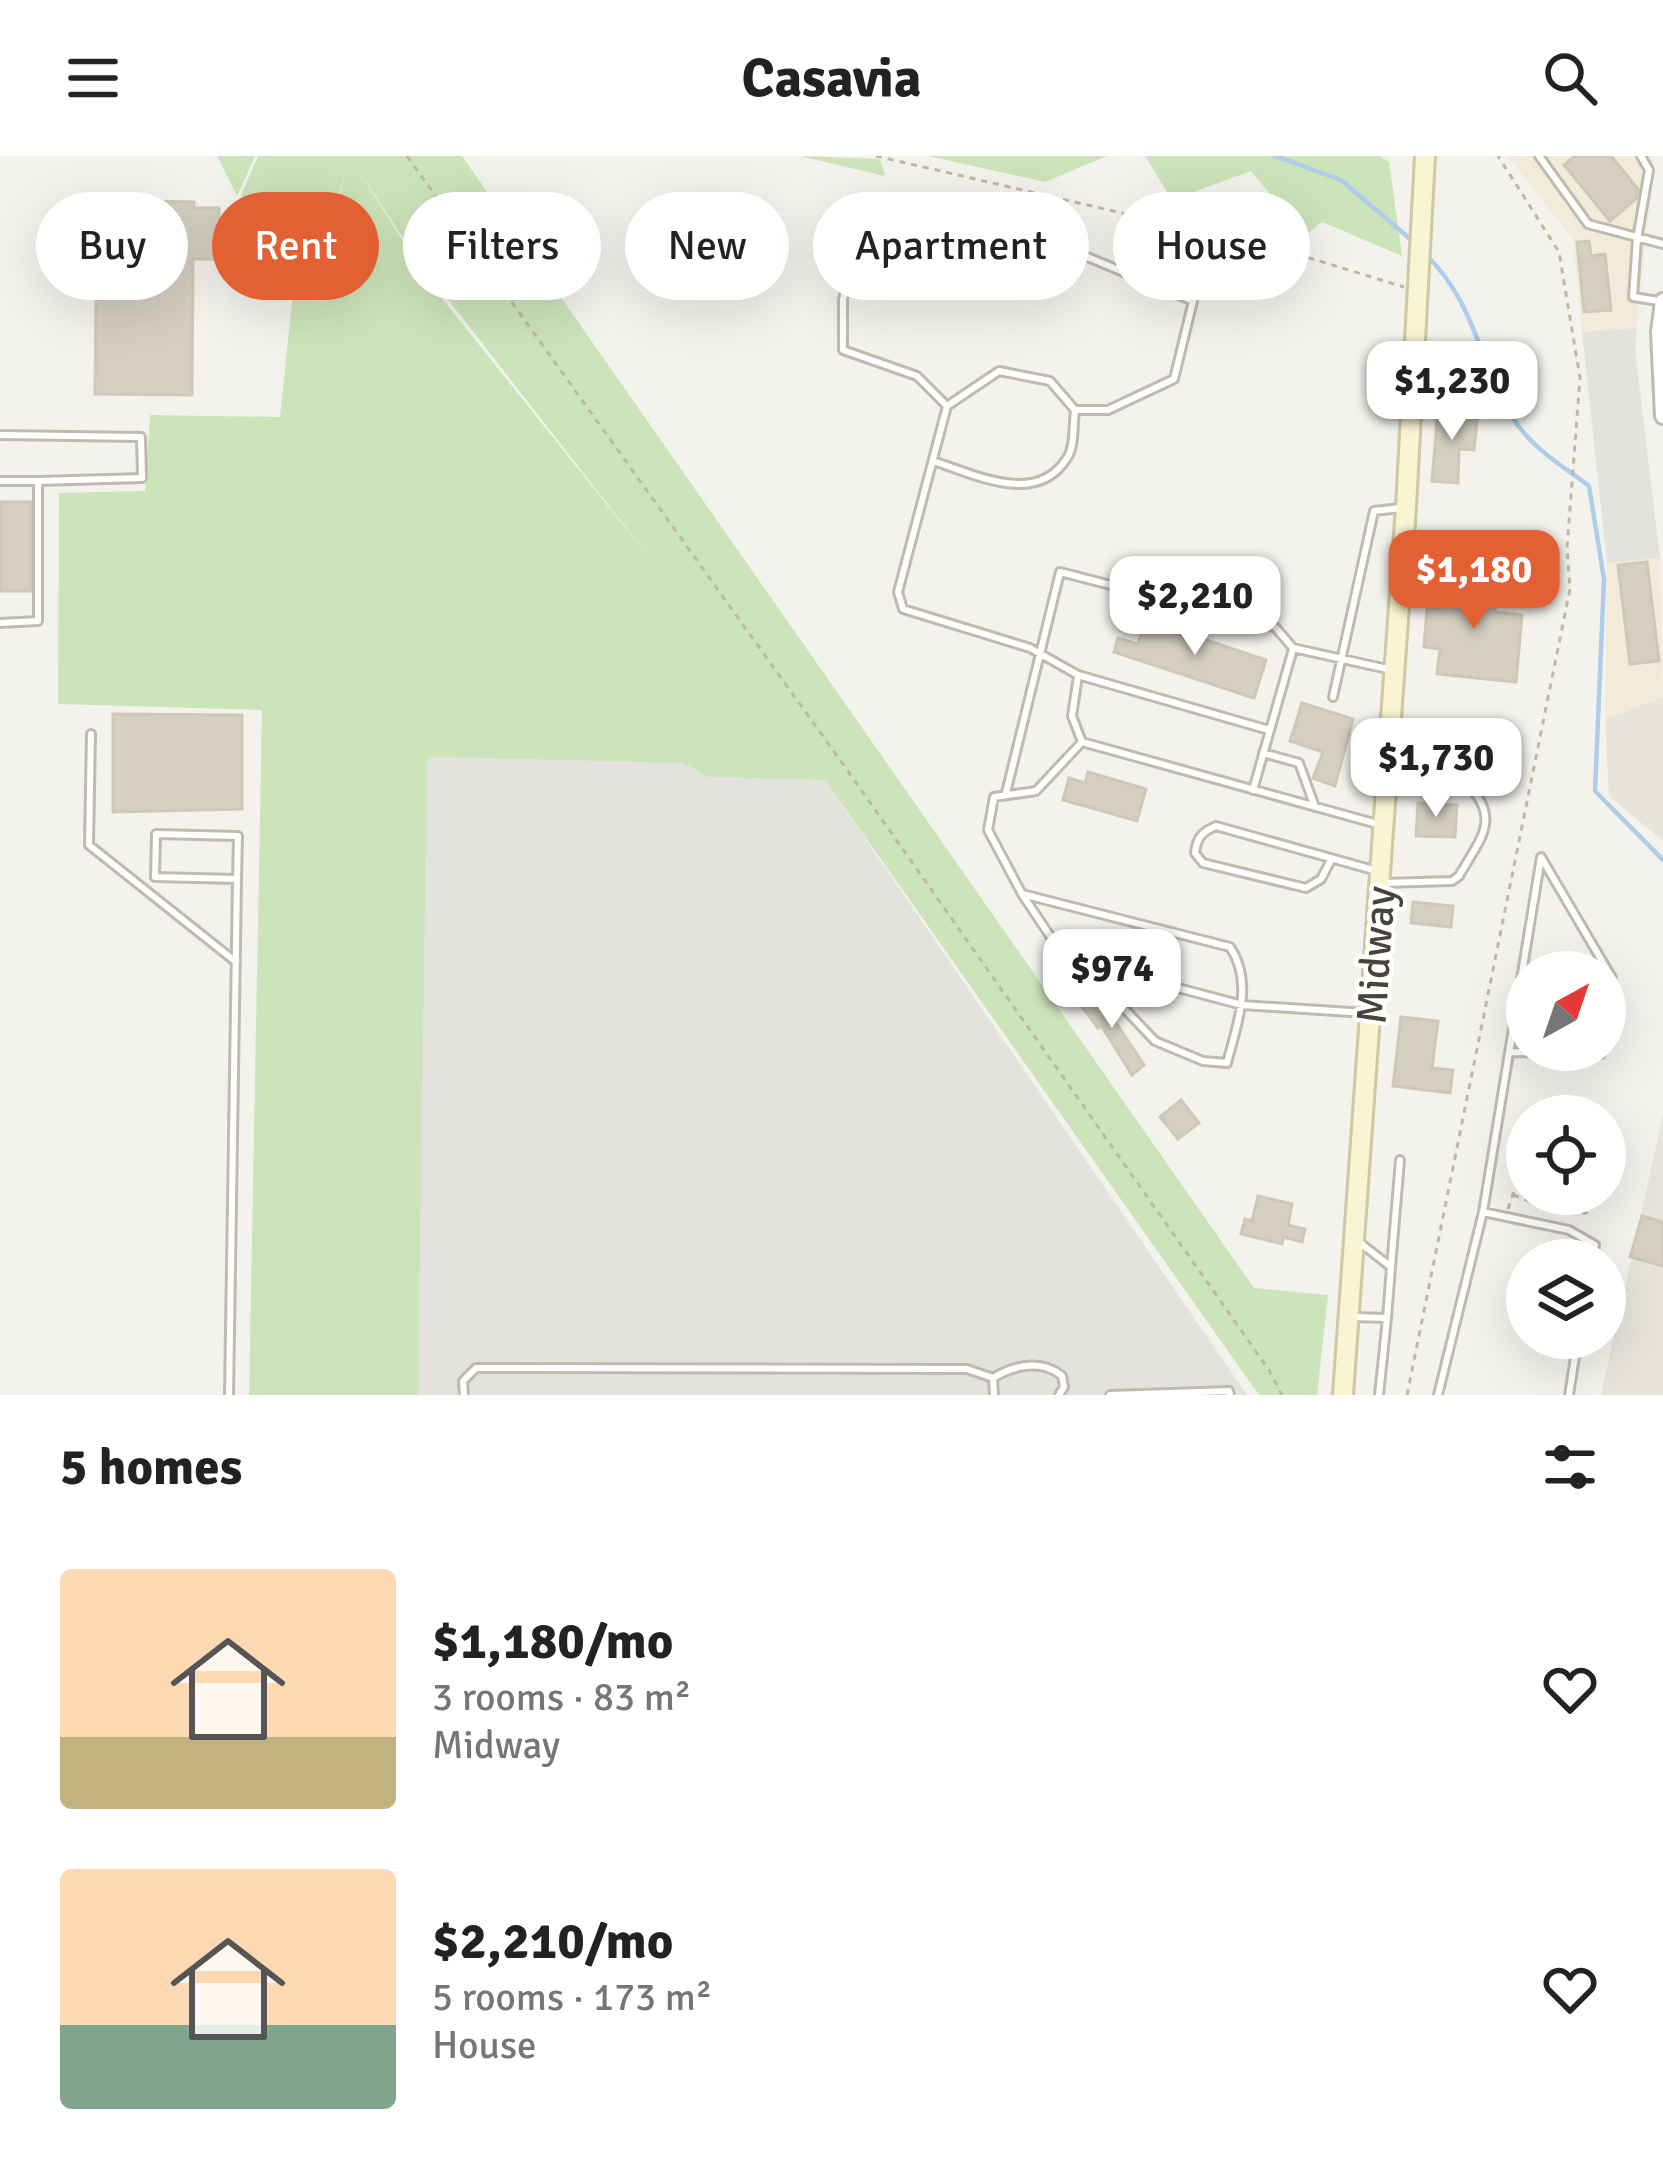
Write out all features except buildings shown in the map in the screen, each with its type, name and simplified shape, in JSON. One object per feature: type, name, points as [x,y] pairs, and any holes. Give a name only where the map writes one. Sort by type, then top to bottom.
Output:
[{"type":"main road","name":"Midway","points":[[1343,1395],[1388,779],[1425,156]]},
{"type":"street","points":[[1663,302],[1663,416]]},
{"type":"lane","points":[[1539,156],[1588,224],[1663,244]]},
{"type":"lane","points":[[1641,156],[1649,170],[1637,239],[1634,297],[1663,302]]},
{"type":"lane","points":[[1075,410],[1108,410],[1174,379],[1192,302],[1089,257]]},
{"type":"lane","points":[[843,300],[843,350],[917,376],[947,406]]},
{"type":"lane","points":[[933,461],[1013,486],[1049,478],[1070,455],[1075,410],[1050,381],[999,371],[947,406],[898,592],[903,609],[1040,654],[1078,675],[1269,730]]},
{"type":"lane","points":[[0,435],[141,437],[142,478],[0,481]]},
{"type":"lane","points":[[0,623],[38,621],[38,482]]},
{"type":"lane","points":[[1333,698],[1374,512],[1406,507]]},
{"type":"lane","points":[[1006,793],[1060,572],[1276,627],[1293,648],[1395,671]]},
{"type":"lane","points":[[1253,790],[1293,648]]},
{"type":"lane","points":[[1078,675],[1072,716],[1082,742]]},
{"type":"lane","points":[[92,734],[89,845],[236,962]]},
{"type":"lane","points":[[1022,894],[1230,947],[1243,966],[1242,1005],[1228,1063],[1203,1061],[1155,1041],[1097,980],[1064,958],[1022,894],[988,830],[994,797],[1036,791],[1082,742]]},
{"type":"lane","points":[[1082,742],[1384,826]]},
{"type":"lane","points":[[1263,753],[1299,763],[1315,807]]},
{"type":"lane","points":[[1331,860],[1321,879],[1306,888],[1203,863],[1195,853],[1196,842],[1216,826],[1312,850],[1380,878],[1452,881],[1487,820],[1481,797],[1468,784],[1388,779]]},
{"type":"lane","points":[[145,889],[155,877],[156,834],[238,836],[229,1395]]},
{"type":"lane","points":[[1525,951],[1540,857],[1596,951]]},
{"type":"lane","points":[[155,877],[237,879]]},
{"type":"lane","points":[[1064,958],[1242,1005],[1371,1014]]},
{"type":"lane","points":[[1438,1395],[1483,1211],[1506,1070]]},
{"type":"lane","points":[[1379,1395],[1400,1160]]},
{"type":"lane","points":[[1483,1211],[1569,1230],[1585,1239]]},
{"type":"lane","points":[[1354,1238],[1391,1267]]},
{"type":"lane","points":[[1349,1316],[1387,1318]]},
{"type":"lane","points":[[1569,1395],[1575,1359]]},
{"type":"lane","points":[[993,1378],[1013,1366],[1052,1367],[1062,1376],[1064,1387],[1059,1395]]},
{"type":"lane","points":[[464,1395],[463,1381],[476,1368],[967,1369],[993,1378]]},
{"type":"lane","points":[[993,1378],[994,1395]]},
{"type":"lane","points":[[1110,1395],[1229,1390],[1230,1395]]},
{"type":"path","points":[[406,156],[858,786],[1282,1395]]},
{"type":"path","points":[[876,156],[1290,252],[1415,290]]},
{"type":"path","points":[[1407,1395],[1570,589],[1567,548],[1580,378],[1559,252],[1498,156]]},
{"type":"shaded area","points":[[1508,156],[1654,156],[1637,328],[1582,332],[1573,240]]},
{"type":"shaded area","points":[[1637,328],[1635,349],[1660,558],[1607,563],[1582,332]]},
{"type":"shaded area","points":[[1660,558],[1663,697],[1605,719],[1607,563]]},
{"type":"shaded area","points":[[1663,697],[1663,841],[1609,796],[1605,719]]},
{"type":"shaded area","points":[[426,757],[685,763],[708,777],[825,780],[1247,1395],[418,1395]]},
{"type":"shaded area","points":[[1663,1115],[1663,1395],[1601,1395],[1609,1359],[1626,1359],[1626,1282]]},
{"type":"green space","points":[[217,156],[255,156],[239,192]]},
{"type":"green space","points":[[258,156],[462,156],[487,192],[403,192],[403,238],[379,201],[379,192],[373,192],[352,160],[372,192],[340,192],[347,163],[339,192],[242,192]]},
{"type":"green space","points":[[800,156],[880,159],[885,176]]},
{"type":"green space","points":[[928,156],[1107,156],[1045,182]]},
{"type":"green space","points":[[1145,156],[1380,156],[1389,162],[1402,256],[1322,222],[1310,232],[1310,192],[1268,192],[1251,171],[1194,192],[1167,192]]},
{"type":"green space","points":[[379,203],[403,241],[403,300],[443,300],[655,565],[448,300],[563,300],[1254,1288],[1328,1295],[1317,1395],[1259,1395],[825,780],[708,777],[684,763],[427,757],[418,1395],[249,1395],[262,710],[58,704],[59,493],[145,491],[150,415],[280,417],[292,300],[379,300]]},
{"type":"waterway","points":[[1275,156],[1341,180],[1416,244]]},
{"type":"waterway","points":[[1428,257],[1468,316],[1517,424],[1541,450],[1589,486],[1604,579],[1595,791],[1663,860]]}]
